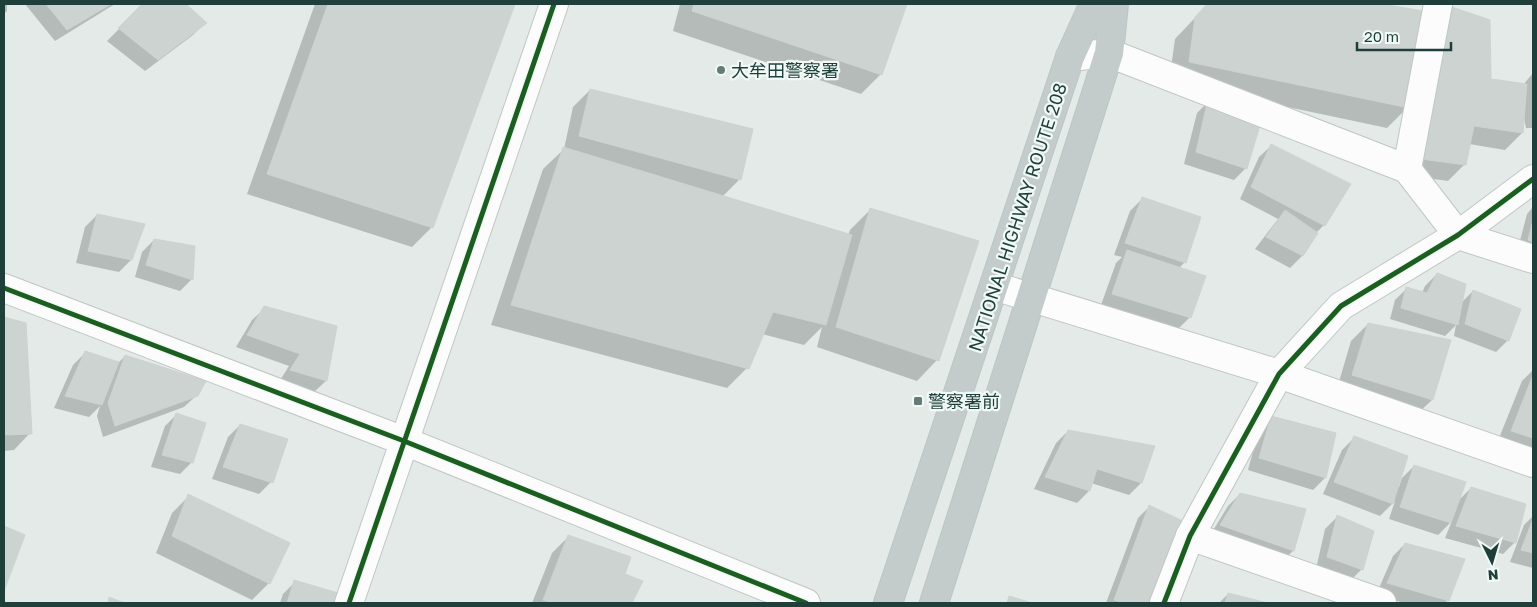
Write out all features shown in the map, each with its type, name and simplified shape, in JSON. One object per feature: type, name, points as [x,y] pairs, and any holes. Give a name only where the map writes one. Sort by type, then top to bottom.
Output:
[{"type":"highway","name":"NATIONAL HIGHWAY ROUTE 208","points":[[888,603],[1070,57],[1094,4]]},
{"type":"highway","points":[[934,603],[1109,53],[1114,4]]},
{"type":"street","points":[[350,603],[554,4]]},
{"type":"street","points":[[1407,169],[1438,4]]},
{"type":"street","points":[[1070,57],[1109,53],[1407,169],[1458,234],[1533,259]]},
{"type":"street","points":[[1164,603],[1190,536],[1279,374],[1341,306],[1458,234],[1533,178]]},
{"type":"street","points":[[994,286],[1033,296],[1279,374],[1533,463]]},
{"type":"street","points":[[4,288],[404,442],[806,603]]},
{"type":"street","points":[[1190,536],[1382,603]]},
{"type":"building","points":[[46,4],[111,4],[67,30]]},
{"type":"building","points":[[142,4],[186,4],[207,23],[158,60],[118,28]]},
{"type":"building","points":[[328,4],[515,4],[433,228],[267,174]]},
{"type":"building","points":[[694,4],[907,4],[882,75],[692,11]]},
{"type":"building","points":[[1207,4],[1382,4],[1423,11],[1409,108],[1189,62],[1195,17]]},
{"type":"building","points":[[1449,6],[1490,20],[1491,79],[1527,84],[1523,133],[1474,126],[1466,165],[1421,159]]},
{"type":"building","points":[[590,89],[753,129],[741,180],[579,136]]},
{"type":"building","points":[[1208,99],[1263,115],[1247,169],[1196,152]]},
{"type":"building","points":[[1271,144],[1351,184],[1325,226],[1251,187]]},
{"type":"building","points":[[563,147],[852,235],[826,325],[773,312],[749,369],[511,305]]},
{"type":"building","points":[[1142,197],[1201,217],[1186,263],[1125,243]]},
{"type":"building","points":[[870,208],[979,241],[939,361],[836,327]]},
{"type":"building","points":[[1285,210],[1318,233],[1303,256],[1266,237]]},
{"type":"building","points":[[97,214],[145,224],[132,260],[88,251]]},
{"type":"building","points":[[1533,220],[1533,242],[1528,240]]},
{"type":"building","points":[[154,239],[195,246],[193,280],[146,265]]},
{"type":"building","points":[[1127,250],[1206,276],[1191,318],[1112,294]]},
{"type":"building","points":[[1437,273],[1466,284],[1458,325],[1401,308],[1406,287],[1427,293]]},
{"type":"building","points":[[1473,290],[1521,309],[1509,341],[1465,324]]},
{"type":"building","points":[[264,306],[337,326],[327,381],[290,370],[300,354],[247,335]]},
{"type":"building","points":[[4,317],[26,323],[32,434],[4,435]]},
{"type":"building","points":[[1368,323],[1451,340],[1433,400],[1352,375]]},
{"type":"building","points":[[85,351],[119,362],[102,405],[65,396]]},
{"type":"building","points":[[125,355],[206,381],[198,396],[115,426],[108,403]]},
{"type":"building","points":[[1533,375],[1533,438],[1511,431]]},
{"type":"building","points":[[176,413],[206,423],[193,463],[162,455]]},
{"type":"building","points":[[1271,416],[1336,433],[1326,478],[1259,458]]},
{"type":"building","points":[[240,424],[288,439],[273,483],[223,467]]},
{"type":"building","points":[[1068,430],[1155,446],[1142,483],[1097,469],[1090,491],[1045,477]]},
{"type":"building","points":[[1354,436],[1408,456],[1393,504],[1334,482]]},
{"type":"building","points":[[1414,465],[1466,482],[1451,523],[1400,507]]},
{"type":"building","points":[[1471,487],[1526,504],[1516,543],[1456,526]]},
{"type":"building","points":[[1240,493],[1306,509],[1294,551],[1220,525]]},
{"type":"building","points":[[188,494],[290,543],[270,584],[172,536]]},
{"type":"building","points":[[1149,505],[1185,522],[1152,603],[1125,603],[1114,600]]},
{"type":"building","points":[[1337,515],[1374,531],[1363,570],[1327,557]]},
{"type":"building","points":[[1533,519],[1533,553],[1521,550]]},
{"type":"building","points":[[4,526],[25,535],[4,591]]},
{"type":"building","points":[[568,535],[631,557],[625,574],[643,581],[632,603],[553,603],[543,600]]},
{"type":"building","points":[[1405,543],[1465,559],[1449,601],[1387,583]]},
{"type":"building","points":[[294,580],[338,593],[334,603],[287,603]]},
{"type":"building","points":[[1228,593],[1268,603],[1225,603]]},
{"type":"building","points":[[1009,596],[1032,603],[1007,603]]},
{"type":"building","points":[[109,597],[124,603],[108,603]]},
{"type":"cycle path","points":[[349,603],[554,4]]},
{"type":"cycle path","points":[[1164,603],[1190,536],[1279,374],[1341,306],[1458,235],[1533,179]]},
{"type":"cycle path","points":[[4,288],[404,441],[806,603]]},
{"type":"place","name":"大牟田警察署","points":[[721,70]]},
{"type":"place","name":"警察署前","points":[[918,401]]}]
